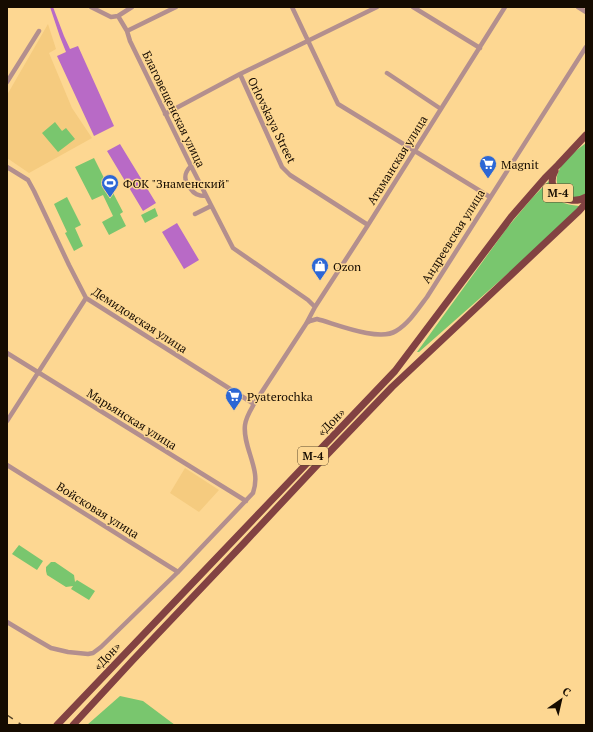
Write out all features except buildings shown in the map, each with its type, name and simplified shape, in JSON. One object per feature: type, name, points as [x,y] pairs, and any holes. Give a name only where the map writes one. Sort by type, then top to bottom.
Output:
[{"type":"highway","name":"«Дон»","points":[[57,725],[395,371],[511,217],[545,178],[586,135]]},
{"type":"highway","name":"М-4","points":[[558,165],[552,176],[552,183],[558,194],[573,201],[581,200],[586,197]]},
{"type":"highway","name":"«Дон»","points":[[73,725],[392,387],[586,203]]},
{"type":"street","points":[[91,7],[111,17],[118,16],[132,7]]},
{"type":"street","points":[[127,31],[176,7]]},
{"type":"street","points":[[292,7],[338,104],[490,197]]},
{"type":"street","points":[[165,114],[240,74],[377,7]]},
{"type":"street","points":[[414,7],[480,48]]},
{"type":"street","name":"Атаманская улица","points":[[7,622],[51,648],[68,652],[93,653],[101,648],[178,572],[253,493],[256,483],[246,438],[245,426],[248,415],[505,7]]},
{"type":"street","points":[[578,7],[586,12]]},
{"type":"street","name":"Благовещенская улица","points":[[118,16],[127,31],[165,114],[233,248],[308,300],[315,308]]},
{"type":"street","points":[[7,82],[39,31]]},
{"type":"street","name":"Андреевская улица","points":[[306,324],[317,319],[375,335],[386,335],[395,332],[411,318],[427,296],[586,47]]},
{"type":"street","points":[[387,73],[441,109]]},
{"type":"street","name":"Orlovskaya Street","points":[[240,74],[282,167],[290,175],[368,226]]},
{"type":"street","points":[[186,181],[185,177],[187,171],[191,166]]},
{"type":"street","name":"Демидовская улица","points":[[7,167],[28,180],[86,298],[254,404]]},
{"type":"street","points":[[190,188],[194,193],[200,196],[206,196]]},
{"type":"street","points":[[195,214],[211,206]]},
{"type":"street","points":[[7,421],[37,372],[86,298]]},
{"type":"street","name":"Марьянская улица","points":[[7,353],[246,501]]},
{"type":"street","name":"Войсковая улица","points":[[7,465],[178,572]]},
{"type":"shaded area","points":[[50,7],[53,7],[70,49],[78,46],[114,126],[94,136],[57,56],[66,52]]},
{"type":"shaded area","points":[[48,24],[56,49],[49,53],[72,108],[92,138],[29,173],[7,158],[7,95]]},
{"type":"shaded area","points":[[120,144],[156,203],[143,211],[107,151]]},
{"type":"shaded area","points":[[177,223],[199,260],[184,269],[162,232]]},
{"type":"shaded area","points":[[185,468],[219,490],[199,512],[170,493]]},
{"type":"green space","points":[[55,122],[62,131],[66,128],[75,139],[58,152],[42,133]]},
{"type":"green space","points":[[586,143],[586,193],[575,197],[564,194],[560,190],[557,179],[560,168],[566,160]]},
{"type":"green space","name":"ФОК \"Знаменский\"","points":[[94,158],[123,212],[120,214],[126,226],[109,235],[102,222],[113,216],[103,195],[92,200],[75,167]]},
{"type":"green space","points":[[550,180],[558,199],[566,204],[580,207],[537,248],[419,352],[417,352],[507,228],[533,197]]},
{"type":"green space","points":[[67,197],[81,225],[75,228],[83,246],[74,251],[65,233],[67,232],[54,204]]},
{"type":"green space","points":[[155,208],[158,216],[145,223],[141,215]]},
{"type":"green space","points":[[19,545],[43,561],[37,570],[12,554]]},
{"type":"green space","points":[[51,562],[55,562],[74,575],[75,582],[77,580],[95,591],[89,600],[71,589],[73,586],[66,587],[47,575],[46,567]]},
{"type":"green space","points":[[120,696],[143,701],[175,725],[87,725]]},
{"type":"railway","points":[[7,715],[22,725]]},
{"type":"place","name":"Magnit","points":[[488,179]]},
{"type":"place","name":"ФОК \"Знаменский\"","points":[[110,198]]},
{"type":"place","name":"Ozon","points":[[320,281]]},
{"type":"place","name":"Pyaterochka","points":[[234,411]]}]
